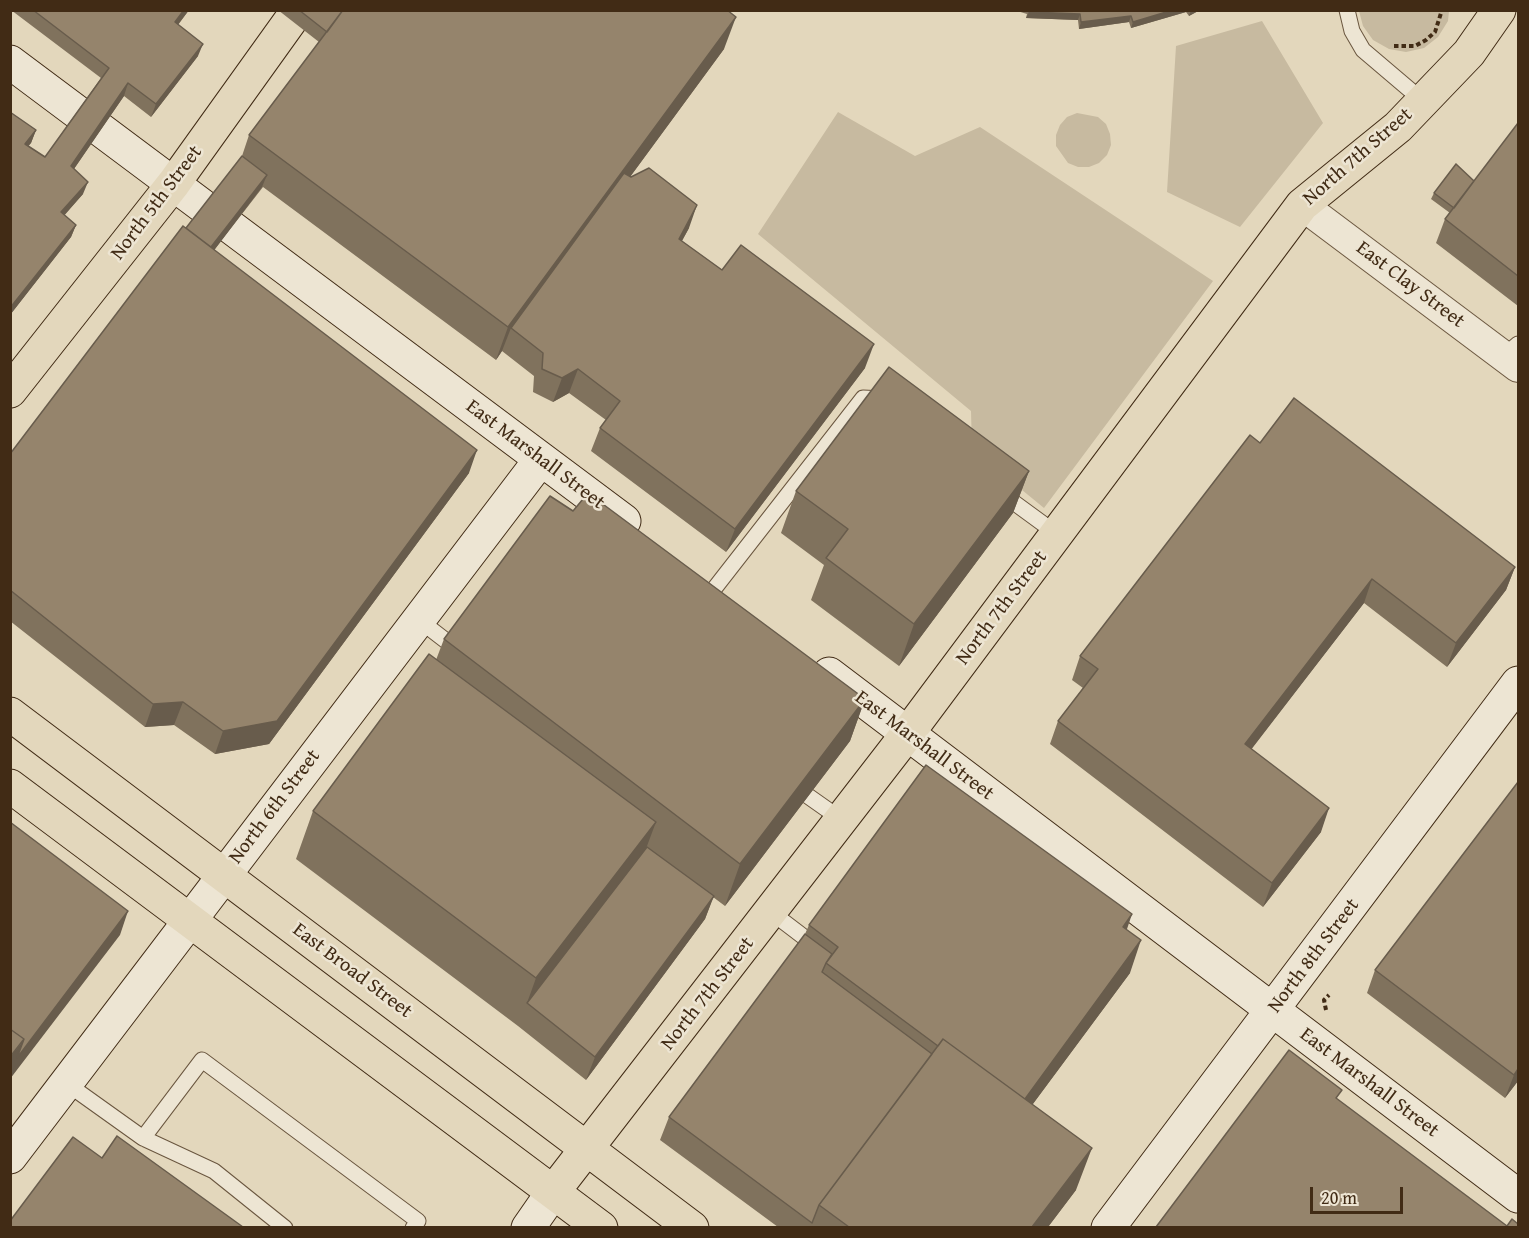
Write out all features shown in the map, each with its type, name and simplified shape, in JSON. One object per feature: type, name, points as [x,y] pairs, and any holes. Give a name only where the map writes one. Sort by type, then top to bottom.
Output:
[{"type":"main road","name":"North 5th Street","points":[[10,391],[174,183],[298,10]]},
{"type":"main road","name":"North 7th Street","points":[[554,1192],[908,733],[1302,204],[1398,127],[1469,53],[1499,10]]},
{"type":"main road","name":"East Broad Street","points":[[10,714],[692,1227]]},
{"type":"main road","points":[[10,786],[601,1227]]},
{"type":"street","name":"East Marshall Street","points":[[10,62],[644,536]]},
{"type":"street","name":"East Clay Street","points":[[1302,204],[1514,355]]},
{"type":"street","name":"North 6th Street","points":[[10,1157],[541,459]]},
{"type":"street","points":[[689,569],[726,597]]},
{"type":"street","name":"East Marshall Street","points":[[805,656],[908,733],[1127,911],[1274,1010],[1518,1196]]},
{"type":"street","name":"North 8th Street","points":[[1108,1227],[1274,1010],[1518,682]]},
{"type":"street","name":"North 7th Street","points":[[528,1227],[554,1192]]},
{"type":"lane","points":[[1347,10],[1352,31],[1362,50],[1423,101]]},
{"type":"lane","points":[[726,597],[863,398],[882,397],[899,411]]},
{"type":"lane","points":[[987,482],[1057,534]]},
{"type":"lane","points":[[419,621],[454,647]]},
{"type":"lane","points":[[808,796],[842,820]]},
{"type":"lane","points":[[771,912],[808,941]]},
{"type":"lane","points":[[143,1138],[202,1060],[418,1221],[413,1227]]},
{"type":"lane","points":[[66,1083],[143,1138],[214,1171],[285,1227]]},
{"type":"path","points":[[1390,45],[1415,46],[1426,40],[1435,32],[1442,10]]},
{"type":"path","points":[[1326,1011],[1324,1000],[1329,995]]},
{"type":"shaded area","points":[[1359,10],[1449,11],[1448,21],[1438,37],[1424,48],[1406,52],[1389,49],[1373,40],[1363,26]]},
{"type":"shaded area","points":[[1262,21],[1323,123],[1240,227],[1167,192],[1176,46]]},
{"type":"shaded area","points":[[838,112],[915,156],[980,127],[1213,281],[1044,508],[972,449],[971,411],[758,234]]},
{"type":"shaded area","points":[[1077,113],[1098,117],[1106,124],[1110,134],[1111,145],[1107,155],[1099,163],[1089,167],[1078,167],[1068,163],[1056,146],[1056,135],[1060,125],[1067,117]]},
{"type":"building","points":[[33,10],[184,10],[175,22],[203,44],[156,104],[128,83],[71,166],[88,182],[61,212],[76,225],[10,308],[10,112],[36,130],[25,144],[45,157],[109,68]]},
{"type":"building","points":[[299,10],[343,10],[327,32]]},
{"type":"building","points":[[343,10],[727,10],[736,17],[508,327],[249,135]]},
{"type":"building","points":[[1029,10],[1173,10],[1133,22],[1131,16],[1081,22],[1080,14],[1029,12]]},
{"type":"building","points":[[1518,123],[1518,276],[1445,219]]},
{"type":"building","points":[[242,156],[267,175],[211,247],[186,228]]},
{"type":"building","points":[[1456,164],[1474,181],[1454,208],[1434,193]]},
{"type":"building","points":[[649,168],[697,205],[679,239],[722,270],[741,245],[874,344],[735,529],[600,428],[620,401],[578,369],[562,378],[542,369],[543,353],[511,328],[624,173],[631,177]]},
{"type":"building","points":[[183,226],[477,450],[277,721],[223,731],[183,702],[153,704],[10,590],[10,454]]},
{"type":"building","points":[[889,367],[1029,471],[914,624],[826,558],[848,529],[796,491]]},
{"type":"building","points":[[1294,398],[1515,567],[1456,643],[1372,579],[1245,744],[1329,808],[1272,883],[1058,721],[1098,669],[1080,656],[1250,435],[1260,443]]},
{"type":"building","points":[[588,493],[865,699],[740,864],[444,639],[550,496],[573,511]]},
{"type":"building","points":[[429,654],[656,822],[536,978],[313,811]]},
{"type":"building","points":[[926,765],[1132,914],[1123,927],[1141,940],[1025,1099],[943,1039],[938,1046],[826,963],[838,947],[809,925]]},
{"type":"building","points":[[1518,782],[1518,1069],[1514,1075],[1375,970]]},
{"type":"building","points":[[10,822],[128,911],[17,1058],[24,1039],[10,1029]]},
{"type":"building","points":[[647,847],[714,896],[595,1057],[527,1003]]},
{"type":"building","points":[[805,934],[832,954],[822,972],[932,1054],[819,1205],[812,1223],[669,1117]]},
{"type":"building","points":[[10,1029],[24,1039],[10,1057]]},
{"type":"building","points":[[943,1039],[1092,1148],[1032,1227],[849,1227],[819,1205]]},
{"type":"building","points":[[1289,1050],[1342,1090],[1336,1098],[1507,1226],[1512,1219],[1518,1227],[1156,1227]]},
{"type":"building","points":[[117,1136],[243,1227],[10,1227],[10,1221],[73,1137],[102,1158]]}]
